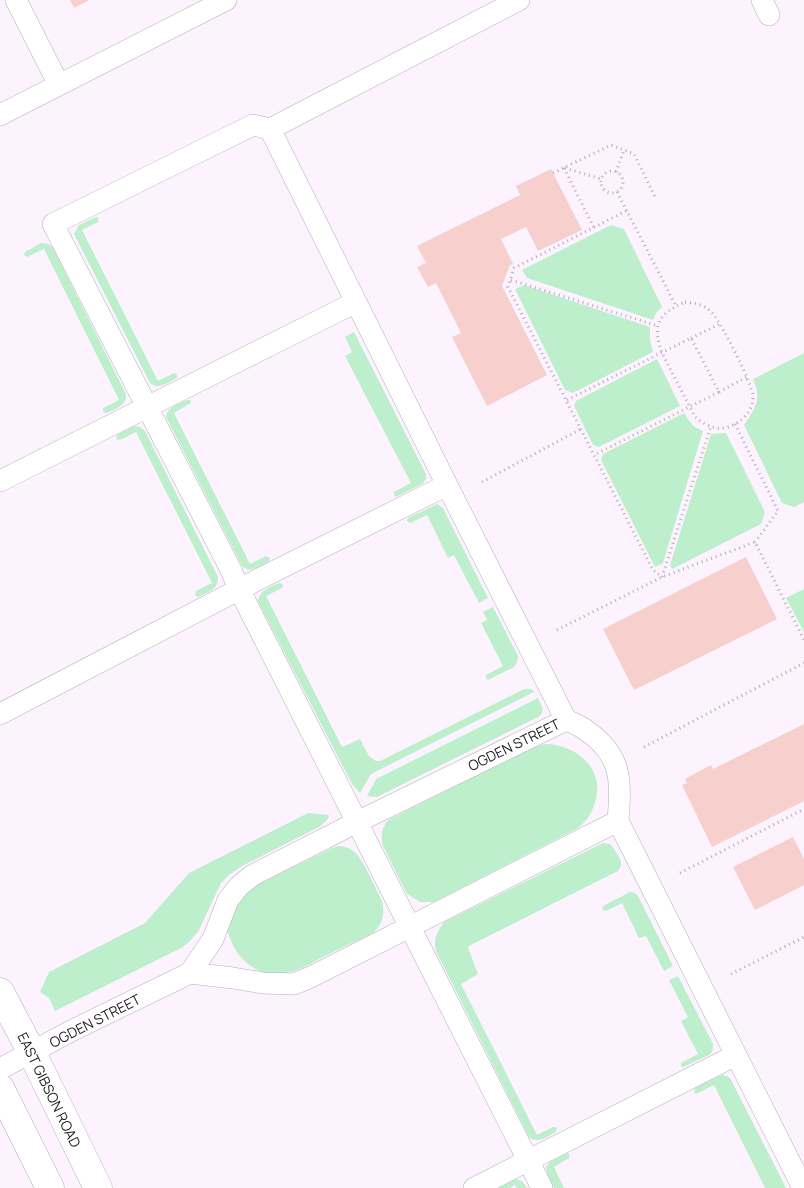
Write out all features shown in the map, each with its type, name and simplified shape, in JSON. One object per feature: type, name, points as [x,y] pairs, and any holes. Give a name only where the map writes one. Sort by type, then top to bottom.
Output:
[{"type":"main road","name":"EAST GIBSON ROAD","points":[[0,992],[98,1188]]},
{"type":"main road","points":[[0,1088],[50,1188]]},
{"type":"street","points":[[16,0],[59,85]]},
{"type":"street","points":[[2,110],[59,85],[226,0]]},
{"type":"street","points":[[519,0],[270,129],[253,125],[53,224],[226,561],[542,1188]]},
{"type":"street","points":[[270,129],[566,720]]},
{"type":"street","points":[[0,481],[356,302]]},
{"type":"street","points":[[0,714],[239,589],[447,485]]},
{"type":"street","name":"OGDEN STREET","points":[[0,1069],[74,1030],[190,974],[213,939],[228,900],[239,886],[253,875],[566,720],[586,730],[613,756],[618,772],[619,785],[618,821]]},
{"type":"street","points":[[190,974],[263,983],[294,984],[618,821],[803,1188]]},
{"type":"street","points":[[474,1188],[736,1055]]},
{"type":"path","points":[[553,174],[611,144],[634,154],[656,199]]},
{"type":"path","points":[[616,172],[624,150]]},
{"type":"path","points":[[564,168],[601,179]]},
{"type":"path","points":[[564,168],[594,228]]},
{"type":"path","points":[[607,172],[616,172],[621,176],[623,183],[620,190],[611,194],[604,191],[600,184],[601,179],[607,172]]},
{"type":"path","points":[[617,192],[676,306]]},
{"type":"path","points":[[626,211],[514,268],[508,287],[652,570],[662,577]]},
{"type":"path","points":[[511,280],[658,326]]},
{"type":"path","points":[[685,302],[703,306],[712,313],[720,324],[747,377],[753,396],[752,405],[746,416],[734,424],[723,428],[701,423],[695,417],[662,353],[659,344],[658,326],[661,318],[676,306],[685,302]]},
{"type":"path","points":[[567,400],[720,324]]},
{"type":"path","points":[[691,338],[719,392]]},
{"type":"path","points":[[594,455],[747,377]]},
{"type":"path","points":[[557,630],[662,577],[755,542],[778,511],[734,424]]},
{"type":"path","points":[[662,577],[711,426]]},
{"type":"path","points":[[482,482],[581,429]]},
{"type":"path","points":[[755,542],[804,640]]},
{"type":"path","points":[[644,747],[804,662]]},
{"type":"path","points":[[680,873],[804,809]]},
{"type":"path","points":[[731,974],[804,937]]},
{"type":"green space","points":[[96,217],[99,218],[98,222],[82,230],[158,381],[174,373],[177,375],[177,378],[163,385],[157,386],[150,383],[74,234],[79,225]]},
{"type":"green space","points":[[611,225],[624,229],[662,307],[656,313],[653,320],[527,278],[522,270]]},
{"type":"green space","points":[[41,243],[48,244],[53,248],[126,394],[125,401],[122,404],[106,413],[103,412],[103,408],[119,400],[44,249],[27,257],[24,255],[25,252]]},
{"type":"green space","points":[[524,285],[650,327],[650,340],[653,352],[573,393],[565,390],[515,289]]},
{"type":"green space","points":[[354,332],[426,474],[426,479],[422,484],[396,497],[394,492],[411,483],[345,356],[352,352],[345,337]]},
{"type":"green space","points":[[804,353],[804,502],[794,507],[782,503],[744,425],[757,400],[757,391],[753,379]]},
{"type":"green space","points":[[657,359],[680,406],[599,447],[593,445],[574,406],[576,401]]},
{"type":"green space","points":[[190,400],[191,403],[174,413],[250,564],[266,556],[270,558],[269,561],[255,568],[248,569],[242,566],[166,417],[171,408]]},
{"type":"green space","points":[[684,413],[693,426],[703,431],[663,563],[655,567],[601,460],[603,454]]},
{"type":"green space","points":[[134,426],[140,427],[145,431],[218,577],[215,587],[198,597],[195,595],[196,591],[212,583],[136,432],[120,440],[116,439],[117,435]]},
{"type":"green space","points":[[726,433],[765,512],[761,524],[672,569],[670,565],[711,434]]},
{"type":"green space","points":[[437,504],[443,508],[488,598],[479,603],[454,555],[448,558],[427,515],[410,523],[407,521],[408,518]]},
{"type":"green space","points":[[279,583],[283,584],[282,588],[266,596],[342,747],[360,739],[369,756],[376,761],[380,761],[524,689],[531,689],[534,692],[371,774],[360,793],[352,784],[258,601],[263,592]]},
{"type":"green space","points":[[804,589],[804,632],[786,598]]},
{"type":"green space","points":[[493,607],[518,658],[514,667],[488,680],[486,675],[503,666],[481,623],[487,620],[483,612]]},
{"type":"green space","points":[[538,698],[543,709],[538,717],[377,797],[367,796],[376,779]]},
{"type":"green space","points":[[545,744],[569,749],[583,758],[593,771],[597,784],[596,799],[592,811],[585,822],[578,828],[434,902],[420,902],[407,894],[383,846],[382,832],[388,820],[533,747]]},
{"type":"green space","points":[[308,813],[329,815],[328,819],[319,827],[242,866],[229,875],[221,883],[198,932],[181,948],[55,1011],[49,998],[40,992],[49,972],[145,923],[189,873]]},
{"type":"green space","points":[[603,843],[610,844],[613,847],[621,861],[618,871],[468,948],[478,974],[461,984],[537,1135],[553,1127],[557,1128],[556,1132],[549,1136],[536,1140],[529,1137],[436,951],[435,939],[444,922]]},
{"type":"green space","points":[[338,846],[343,846],[356,853],[370,876],[382,901],[383,915],[379,926],[373,933],[303,968],[291,972],[279,974],[264,973],[251,966],[235,950],[228,932],[231,916],[240,900],[253,887]]},
{"type":"green space","points":[[630,892],[638,896],[673,966],[664,971],[646,936],[639,938],[622,903],[606,911],[602,909],[603,906]]},
{"type":"green space","points":[[678,976],[713,1044],[709,1055],[683,1067],[681,1063],[698,1054],[681,1021],[688,1017],[669,980]]},
{"type":"green space","points":[[723,1075],[731,1080],[786,1188],[765,1188],[714,1085],[696,1094],[694,1092],[695,1088]]},
{"type":"green space","points":[[567,1153],[570,1155],[569,1158],[554,1167],[564,1188],[554,1188],[547,1174],[546,1167],[550,1162]]},
{"type":"green space","points":[[517,1179],[523,1182],[527,1188],[517,1188],[515,1185],[510,1188],[498,1188],[514,1180]]},
{"type":"building","points":[[70,0],[89,0],[74,8]]},
{"type":"building","points":[[551,169],[582,230],[538,251],[526,227],[501,239],[513,264],[510,265],[502,286],[547,375],[487,406],[452,337],[461,333],[436,283],[428,287],[417,267],[426,263],[417,246],[520,195],[516,186]]},
{"type":"building","points":[[746,557],[777,619],[634,690],[603,629]]},
{"type":"building","points":[[804,724],[804,801],[712,847],[682,785],[687,783],[685,779],[711,765],[713,769]]},
{"type":"building","points":[[793,837],[804,859],[804,885],[755,910],[733,867]]}]
